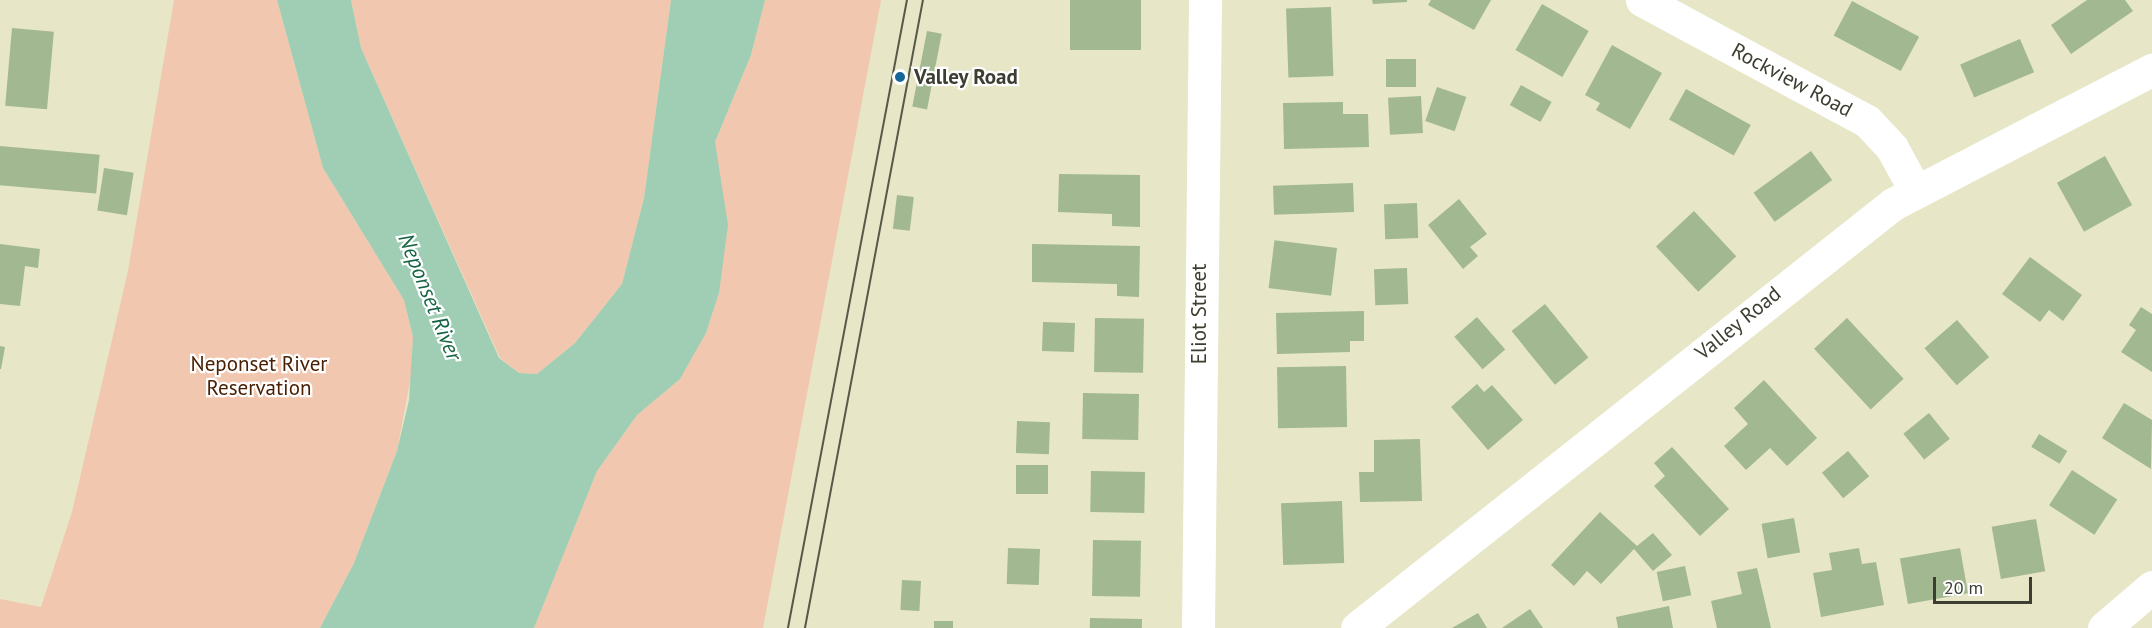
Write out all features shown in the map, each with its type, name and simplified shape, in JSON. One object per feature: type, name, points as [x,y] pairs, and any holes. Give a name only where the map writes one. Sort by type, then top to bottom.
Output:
[{"type":"street","name":"Eliot Street","points":[[1198,628],[1205,0]]},
{"type":"street","name":"Rockview Road","points":[[1642,0],[1860,116],[1892,148],[1915,190]]},
{"type":"street","name":"Valley Road","points":[[1357,628],[1730,328],[1915,190],[2101,100],[2152,70]]},
{"type":"street","points":[[2104,628],[2152,587]]},
{"type":"green space","name":"Neponset River Reservation","points":[[174,0],[277,0],[323,168],[404,300],[413,337],[412,371],[397,451],[354,563],[320,628],[0,628],[0,599],[41,607],[72,512],[128,271]]},
{"type":"green space","points":[[351,0],[671,0],[644,198],[622,284],[575,343],[537,374],[519,373],[500,358],[361,48]]},
{"type":"green space","points":[[765,0],[881,0],[763,628],[534,628],[597,471],[637,415],[680,379],[706,333],[719,293],[715,142],[751,55]]},
{"type":"water","name":"Neponset River","points":[[277,0],[351,0],[361,48],[499,358],[519,373],[537,374],[575,343],[622,284],[644,198],[671,0],[765,0],[751,55],[715,142],[728,225],[719,293],[706,333],[680,379],[637,415],[597,471],[534,628],[320,628],[354,563],[397,451],[409,400],[413,337],[404,300],[323,168]]},
{"type":"building","points":[[1070,0],[1141,0],[1141,50],[1070,50]]},
{"type":"building","points":[[1372,0],[1407,0],[1407,2],[1373,4]]},
{"type":"building","points":[[1431,0],[1491,0],[1474,30],[1428,5]]},
{"type":"building","points":[[2087,0],[2125,0],[2133,11],[2071,54],[2051,25]]},
{"type":"building","points":[[1852,1],[1919,37],[1901,71],[1834,35]]},
{"type":"building","points":[[1542,4],[1589,31],[1562,77],[1516,50]]},
{"type":"building","points":[[1331,7],[1333,76],[1288,78],[1286,9]]},
{"type":"building","points":[[12,28],[54,32],[47,109],[5,106]]},
{"type":"building","points":[[927,31],[942,34],[927,109],[912,107]]},
{"type":"building","points":[[2020,39],[2034,72],[1974,98],[1960,64]]},
{"type":"building","points":[[1612,45],[1662,73],[1630,129],[1596,110],[1600,103],[1585,95]]},
{"type":"building","points":[[1386,59],[1416,59],[1416,87],[1386,87]]},
{"type":"building","points":[[1521,85],[1552,102],[1540,122],[1510,105]]},
{"type":"building","points":[[1437,87],[1466,97],[1455,131],[1425,121]]},
{"type":"building","points":[[1686,89],[1751,125],[1734,155],[1669,120]]},
{"type":"building","points":[[1421,96],[1423,133],[1390,135],[1388,98]]},
{"type":"building","points":[[1343,102],[1343,114],[1368,114],[1369,147],[1284,149],[1283,103]]},
{"type":"building","points":[[0,146],[100,155],[96,194],[0,185]]},
{"type":"building","points":[[1811,151],[1832,180],[1775,222],[1754,193]]},
{"type":"building","points":[[2105,156],[2132,205],[2084,232],[2057,183]]},
{"type":"building","points":[[104,168],[134,173],[127,215],[97,210]]},
{"type":"building","points":[[1059,174],[1140,175],[1140,227],[1112,226],[1112,214],[1058,212]]},
{"type":"building","points":[[1353,183],[1354,212],[1274,215],[1273,186]]},
{"type":"building","points":[[897,195],[914,197],[910,231],[893,229]]},
{"type":"building","points":[[1459,199],[1487,234],[1470,247],[1478,256],[1463,269],[1428,225]]},
{"type":"building","points":[[1417,203],[1418,238],[1385,239],[1384,204]]},
{"type":"building","points":[[1694,211],[1736,256],[1698,292],[1656,246]]},
{"type":"building","points":[[1274,240],[1337,248],[1331,296],[1269,288]]},
{"type":"building","points":[[0,244],[40,249],[38,268],[25,266],[20,306],[0,304]]},
{"type":"building","points":[[1032,244],[1140,246],[1139,297],[1117,296],[1117,284],[1032,282]]},
{"type":"building","points":[[2030,257],[2082,295],[2063,321],[2049,310],[2040,322],[2002,294]]},
{"type":"building","points":[[1407,268],[1408,304],[1375,305],[1374,269]]},
{"type":"building","points":[[1545,304],[1588,358],[1555,385],[1512,331]]},
{"type":"building","points":[[2141,307],[2152,314],[2152,372],[2121,352],[2136,330],[2129,325]]},
{"type":"building","points":[[1364,311],[1364,341],[1350,341],[1350,352],[1277,354],[1276,313]]},
{"type":"building","points":[[1477,317],[1505,349],[1483,369],[1454,337]]},
{"type":"building","points":[[1095,318],[1144,319],[1143,373],[1094,372]]},
{"type":"building","points":[[1847,318],[1904,379],[1871,409],[1814,349]]},
{"type":"building","points":[[1957,320],[1989,357],[1957,385],[1925,348]]},
{"type":"building","points":[[1043,322],[1075,323],[1074,352],[1042,351]]},
{"type":"building","points":[[0,346],[5,347],[1,369],[0,369]]},
{"type":"building","points":[[1346,366],[1347,427],[1278,428],[1277,367]]},
{"type":"building","points":[[1764,380],[1817,438],[1787,466],[1770,448],[1746,470],[1724,446],[1748,424],[1734,408]]},
{"type":"building","points":[[1477,384],[1484,392],[1492,385],[1523,420],[1488,450],[1451,407]]},
{"type":"building","points":[[1083,393],[1139,394],[1138,440],[1082,439]]},
{"type":"building","points":[[2124,403],[2152,420],[2151,469],[2102,438]]},
{"type":"building","points":[[1929,413],[1950,439],[1924,459],[1903,434]]},
{"type":"building","points":[[1017,421],[1050,422],[1049,454],[1016,453]]},
{"type":"building","points":[[2039,434],[2067,451],[2060,464],[2031,447]]},
{"type":"building","points":[[1420,439],[1422,501],[1360,502],[1359,472],[1374,472],[1374,440]]},
{"type":"building","points":[[1672,447],[1729,509],[1700,536],[1654,486],[1665,476],[1654,463]]},
{"type":"building","points":[[1848,451],[1869,476],[1843,498],[1822,473]]},
{"type":"building","points":[[1016,465],[1048,465],[1048,494],[1016,494]]},
{"type":"building","points":[[2072,470],[2117,499],[2094,535],[2049,505]]},
{"type":"building","points":[[1091,471],[1145,472],[1144,513],[1090,512]]},
{"type":"building","points":[[1342,501],[1344,563],[1283,565],[1281,503]]},
{"type":"building","points":[[1600,512],[1637,546],[1653,533],[1672,555],[1653,571],[1634,549],[1601,584],[1587,571],[1574,586],[1551,565]]},
{"type":"building","points":[[1794,518],[1800,552],[1768,558],[1762,524]]},
{"type":"building","points":[[2036,519],[2045,571],[2001,579],[1992,527]]},
{"type":"building","points":[[1093,540],[1141,541],[1140,597],[1092,596]]},
{"type":"building","points":[[1008,548],[1040,549],[1039,585],[1007,584]]},
{"type":"building","points":[[1859,548],[1862,564],[1876,562],[1884,605],[1821,617],[1813,573],[1832,570],[1829,553]]},
{"type":"building","points":[[1960,548],[1968,593],[1908,604],[1900,559]]},
{"type":"building","points":[[1685,566],[1691,595],[1663,601],[1657,572]]},
{"type":"building","points":[[1757,568],[1771,628],[1717,628],[1711,601],[1742,594],[1737,572]]},
{"type":"building","points":[[902,580],[921,581],[919,611],[900,610]]},
{"type":"building","points":[[1669,606],[1673,628],[1618,628],[1616,617]]},
{"type":"building","points":[[1530,609],[1543,628],[1502,628]]},
{"type":"building","points":[[1478,613],[1487,628],[1452,628]]},
{"type":"building","points":[[1090,618],[1142,619],[1142,628],[1090,628]]},
{"type":"building","points":[[934,621],[953,621],[953,628],[934,628]]},
{"type":"tram line","points":[[788,628],[907,0]]},
{"type":"tram line","points":[[805,628],[923,0]]},
{"type":"place","name":"Valley Road","points":[[900,77]]}]
